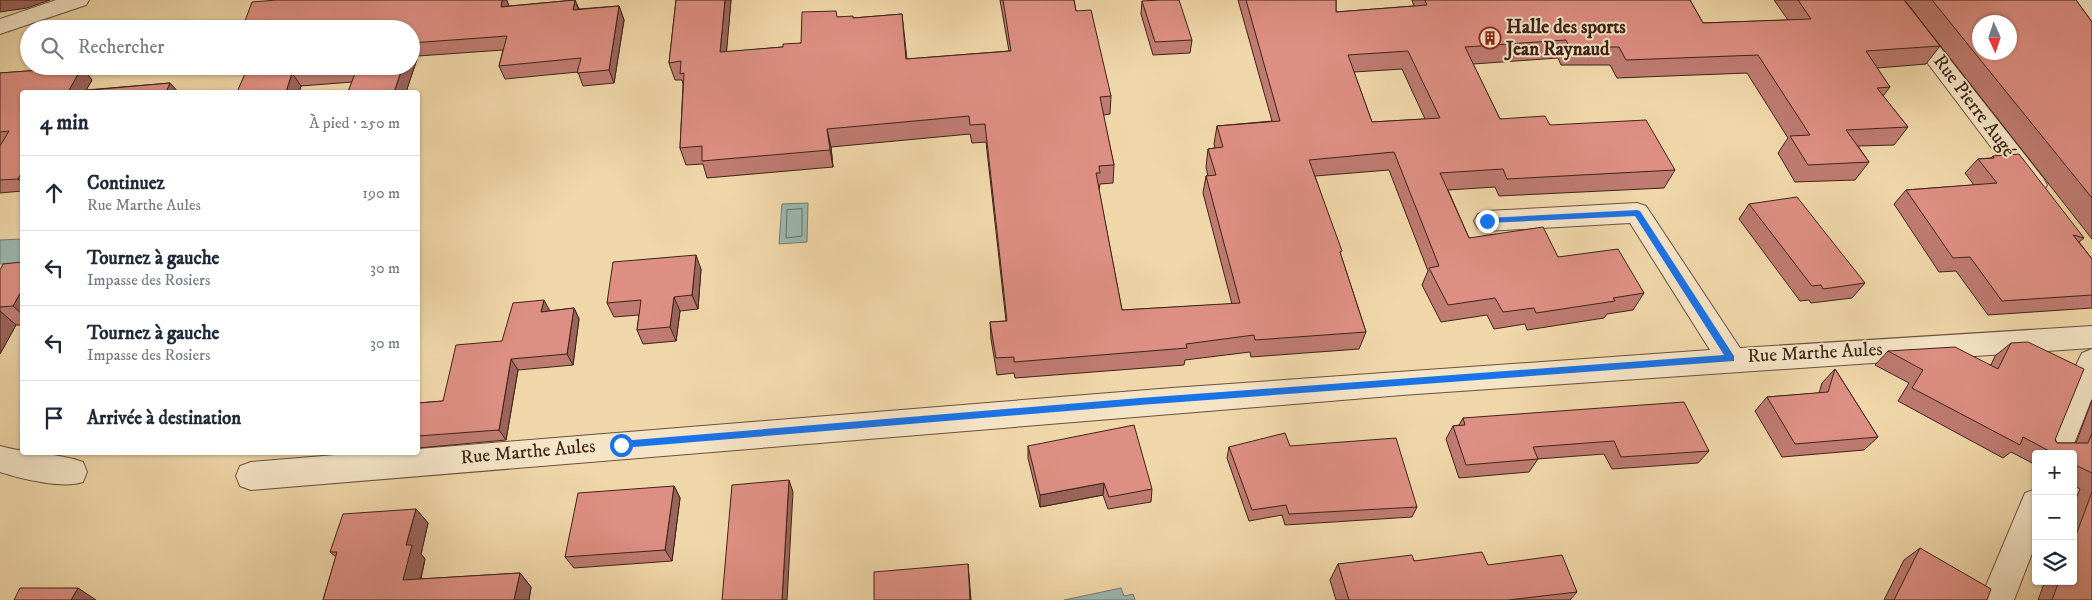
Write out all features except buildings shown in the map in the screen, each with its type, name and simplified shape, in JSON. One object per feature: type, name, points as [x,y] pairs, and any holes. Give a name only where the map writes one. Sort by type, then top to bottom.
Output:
[{"type":"street","points":[[20,20],[78,0]]},
{"type":"street","name":"Rue Pierre Augé","points":[[1891,0],[2050,207]]},
{"type":"street","points":[[2086,0],[2092,20]]},
{"type":"street","points":[[0,27],[20,20]]},
{"type":"street","points":[[1487,221],[1637,213],[1731,358]]},
{"type":"street","name":"Rue Marthe Aules","points":[[251,476],[1130,402],[1731,358],[2092,337]]},
{"type":"street","points":[[2057,450],[2092,361]]},
{"type":"street","points":[[0,459],[12,463],[72,472]]},
{"type":"street","points":[[1997,600],[2032,513]]},
{"type":"water","points":[[808,203],[807,242],[779,244],[782,204]]},
{"type":"water","points":[[20,239],[20,263],[0,264],[0,240]]},
{"type":"water","points":[[1121,588],[1124,596],[1133,594],[1135,600],[1064,600]]},
{"type":"place","name":"Halle des sports Jean Raynaud","points":[[1490,38]]},
{"type":"route","points":[[621,445],[1140,402],[1731,358],[1637,213],[1487,221]]}]
